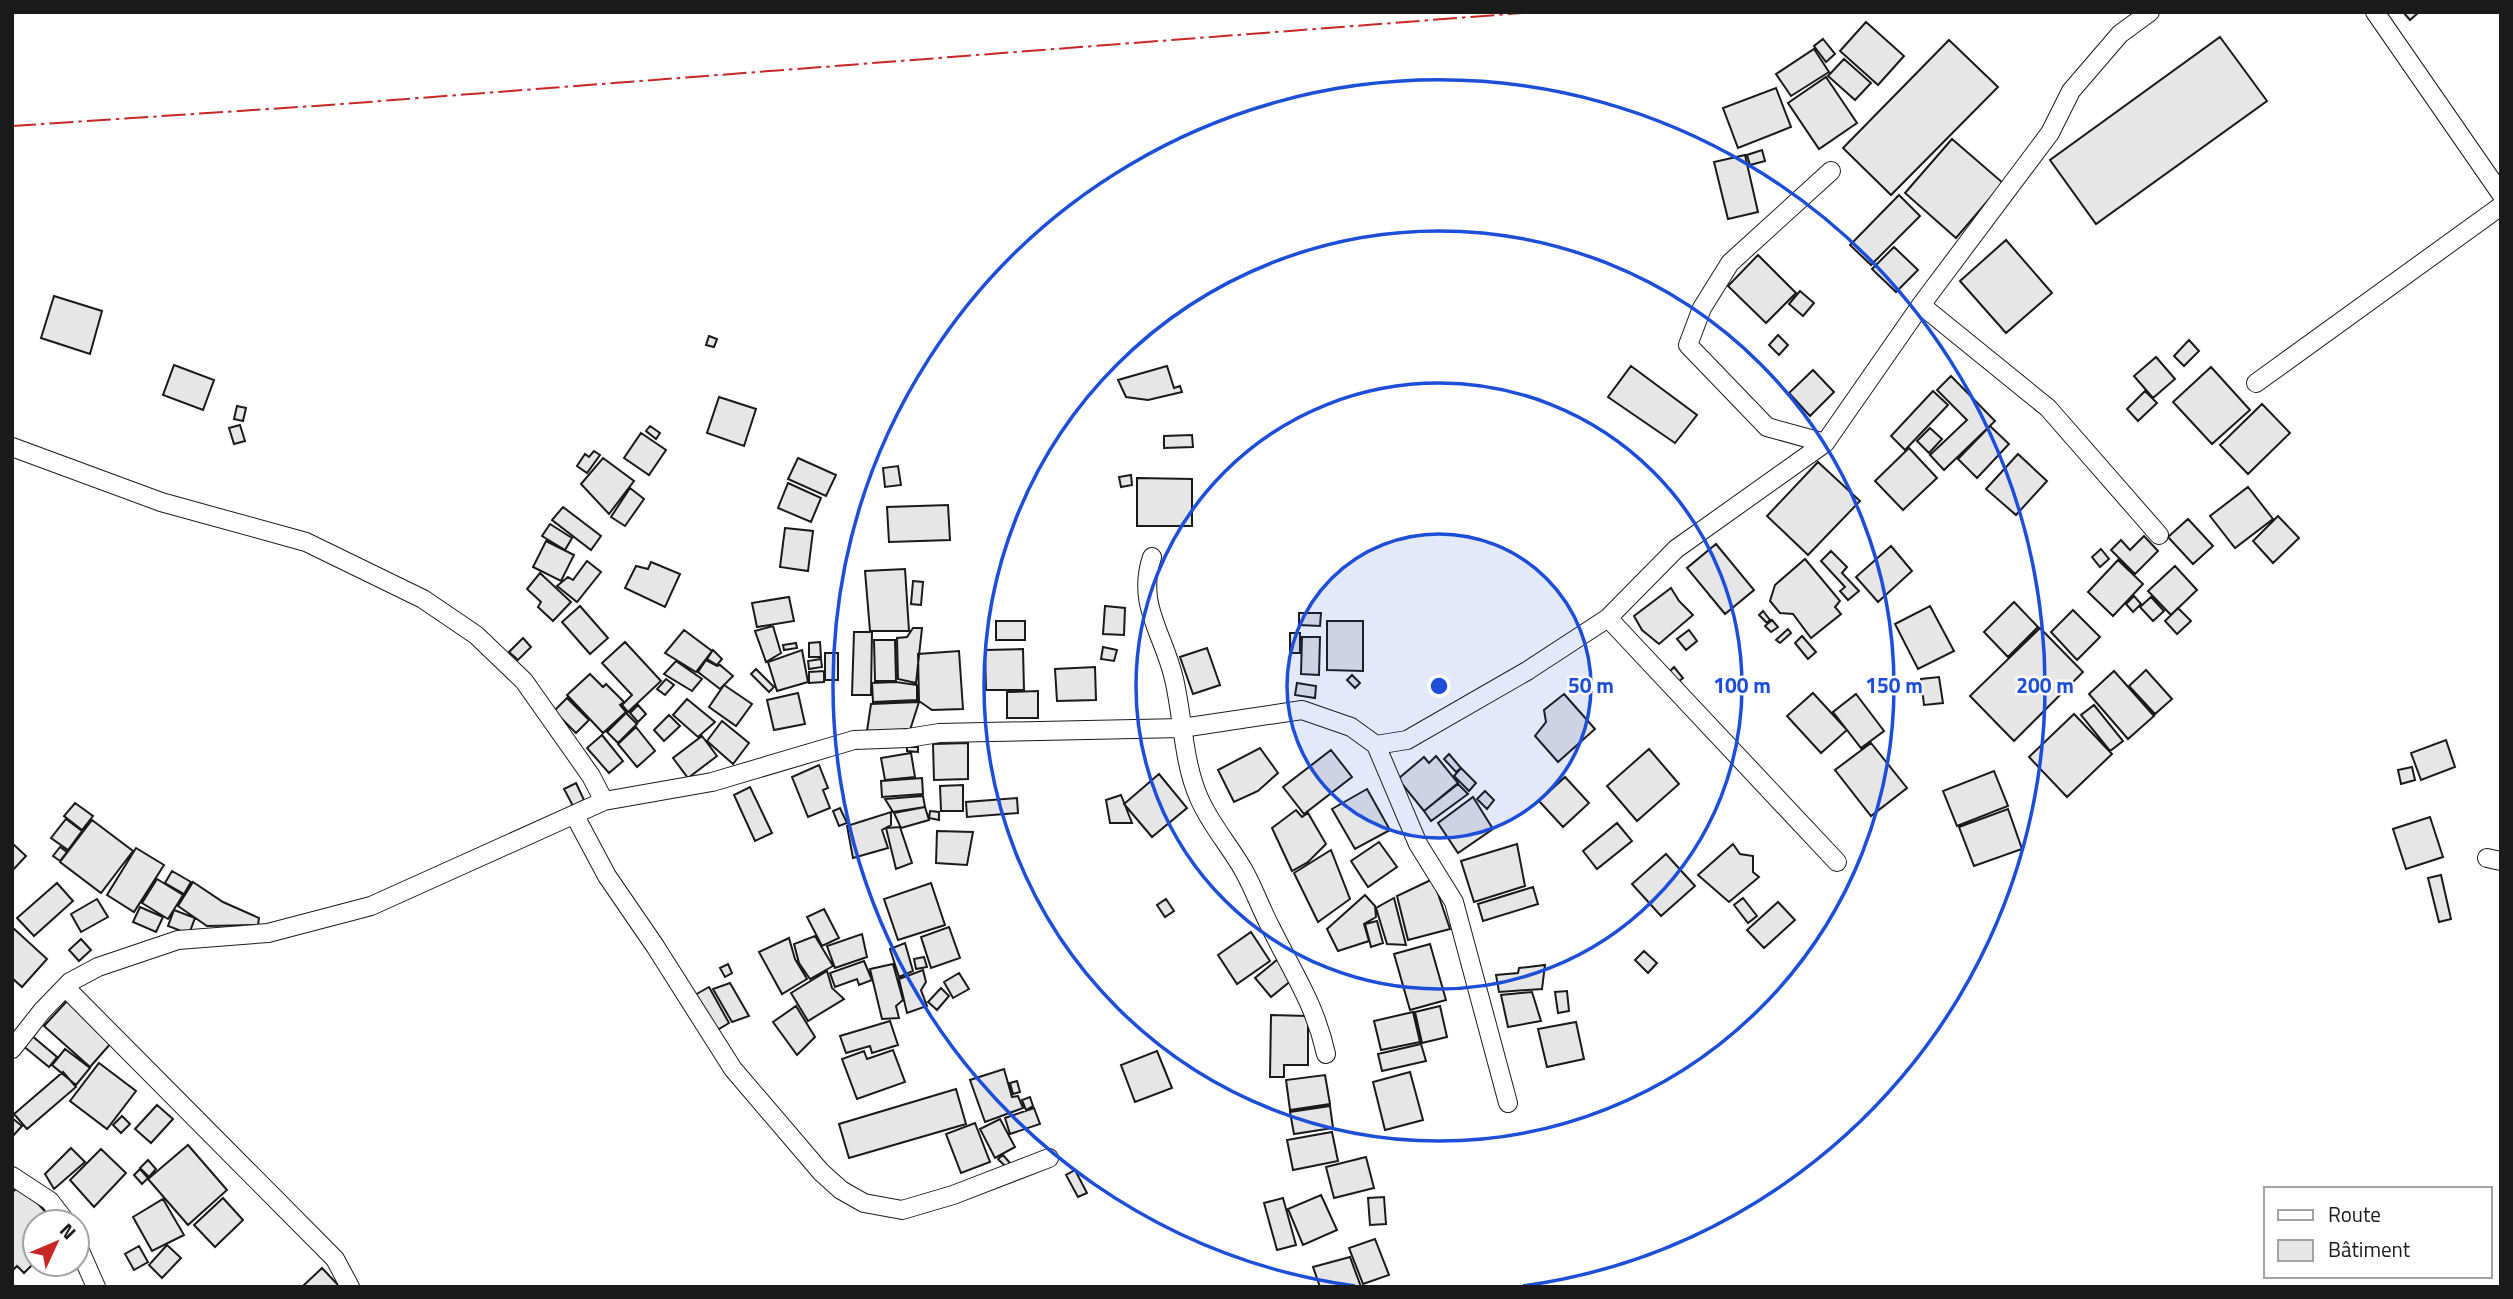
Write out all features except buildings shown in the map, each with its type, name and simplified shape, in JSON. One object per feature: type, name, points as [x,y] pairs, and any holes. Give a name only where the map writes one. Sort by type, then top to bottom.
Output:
[{"type":"street","points":[[1376,745],[1407,740],[1527,671],[1608,618],[1675,549],[1825,443],[1921,305],[2050,133],[2071,91],[2120,34],[2150,12]]},
{"type":"street","points":[[2375,12],[2501,194]]},
{"type":"street","points":[[1825,443],[1767,427],[1688,345],[1702,307],[1730,263],[1831,171]]},
{"type":"street","points":[[2256,383],[2501,206]]},
{"type":"street","points":[[1921,305],[2048,408],[2159,535]]},
{"type":"street","points":[[12,447],[138,495],[306,542],[423,599],[476,635],[524,681],[591,776],[604,801]]},
{"type":"street","points":[[1152,557],[1144,579],[1152,617],[1174,678],[1182,728],[1199,797],[1244,872],[1271,930],[1299,976],[1319,1021],[1326,1054]]},
{"type":"street","points":[[1608,618],[1837,862]]},
{"type":"street","points":[[12,1049],[65,987],[98,967],[178,940],[268,933],[371,906],[604,801],[712,782],[854,740],[908,738],[939,733],[1182,728],[1302,710],[1351,727],[1376,745],[1418,844],[1454,902],[1508,1103]]},
{"type":"street","points":[[575,816],[607,876],[733,1069],[821,1172],[841,1190],[864,1203],[902,1210],[953,1195],[1049,1158]]},
{"type":"street","points":[[65,987],[335,1259],[350,1287]]},
{"type":"street","points":[[12,1177],[50,1201],[55,1208]]},
{"type":"power","points":[[12,126],[329,105],[1535,12]]}]
